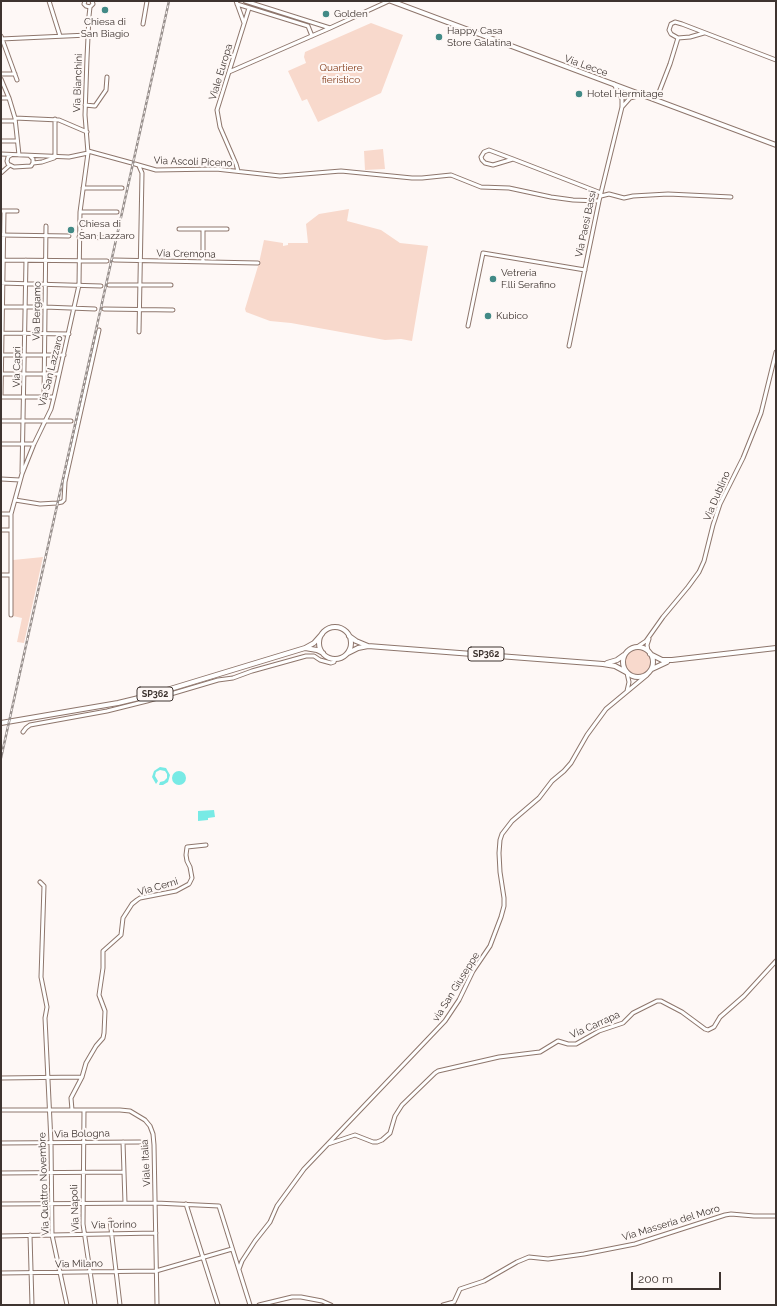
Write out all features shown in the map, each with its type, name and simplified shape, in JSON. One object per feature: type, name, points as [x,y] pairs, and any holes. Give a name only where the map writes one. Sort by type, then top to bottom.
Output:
[{"type":"main road","name":"Via Lecce","points":[[390,1],[776,145]]},
{"type":"main road","name":"SP362","points":[[1,723],[147,699],[305,648],[314,643],[322,634],[331,628],[336,627],[346,631],[349,636],[368,646]]},
{"type":"main road","points":[[322,634],[320,639],[321,649],[328,657],[336,659]]},
{"type":"main road","points":[[347,653],[351,646],[349,636]]},
{"type":"main road","name":"SP362","points":[[336,659],[343,657],[347,653],[358,648],[368,646],[603,664],[615,666],[634,677],[643,677],[647,675]]},
{"type":"main road","name":"SP362","points":[[603,664],[617,660],[628,651],[637,647]]},
{"type":"main road","points":[[637,647],[645,649],[662,660],[776,648]]},
{"type":"main road","points":[[305,648],[318,650],[324,653]]},
{"type":"main road","points":[[647,675],[651,669],[653,661],[649,652]]},
{"type":"main road","points":[[624,655],[622,664],[626,672]]},
{"type":"main road","points":[[651,669],[672,660]]},
{"type":"street","points":[[49,1],[60,36]]},
{"type":"street","points":[[84,1],[89,16]]},
{"type":"street","name":"Via Bianchini","points":[[88,152],[85,105],[89,16],[92,1]]},
{"type":"street","points":[[143,24],[147,1]]},
{"type":"street","points":[[236,3],[244,1],[330,28]]},
{"type":"street","points":[[230,72],[390,1]]},
{"type":"street","points":[[236,3],[308,26]]},
{"type":"street","points":[[236,3],[244,23]]},
{"type":"street","points":[[86,6],[90,7]]},
{"type":"street","name":"Viale Europa","points":[[238,171],[220,127],[217,110],[249,8]]},
{"type":"street","points":[[309,21],[308,26],[312,36]]},
{"type":"street","points":[[704,33],[690,37],[678,38],[671,34],[669,30],[671,24],[675,22],[776,60]]},
{"type":"street","points":[[18,80],[1,38],[88,35]]},
{"type":"street","points":[[656,100],[678,38]]},
{"type":"street","points":[[1,74],[15,74]]},
{"type":"street","points":[[85,105],[95,106],[106,90],[107,77]]},
{"type":"street","points":[[1,79],[9,98],[15,120],[19,155]]},
{"type":"street","name":"Via Paesi Bassi","points":[[569,346],[599,201],[622,107],[622,99],[614,84]]},
{"type":"street","points":[[622,99],[628,90]]},
{"type":"street","name":"Via Paesi Bassi","points":[[622,107],[628,96],[628,90]]},
{"type":"street","points":[[626,101],[641,94]]},
{"type":"street","points":[[1,98],[9,98]]},
{"type":"street","points":[[55,119],[55,157]]},
{"type":"street","points":[[1,121],[55,119],[86,132]]},
{"type":"street","points":[[1,141],[17,141]]},
{"type":"street","points":[[513,159],[493,164],[485,163],[481,157],[484,152],[489,150],[513,159],[601,194],[609,194],[624,198],[668,194],[730,197]]},
{"type":"street","points":[[1,154],[69,157],[88,152]]},
{"type":"street","name":"Via Ascoli Piceno","points":[[88,152],[133,163],[149,169],[216,169],[274,175],[341,171],[417,178],[451,175],[481,187],[509,188],[551,197],[599,201]]},
{"type":"street","name":"Via San Lazzaro","points":[[11,615],[11,514],[22,474],[34,444],[46,420],[54,397],[69,334],[79,285],[80,212],[88,152]]},
{"type":"street","points":[[11,155],[8,157],[8,164],[14,167],[31,166],[33,163],[42,162],[55,157]]},
{"type":"street","points":[[30,156],[33,159],[33,163]]},
{"type":"street","points":[[1,173],[10,165]]},
{"type":"street","points":[[139,166],[142,173],[139,332]]},
{"type":"street","points":[[142,173],[149,169]]},
{"type":"street","points":[[83,188],[122,188]]},
{"type":"street","points":[[17,211],[2,211],[1,396],[54,397]]},
{"type":"street","points":[[80,212],[117,212]]},
{"type":"street","name":"Via Bergamo","points":[[44,397],[46,226]]},
{"type":"street","points":[[179,229],[227,229]]},
{"type":"street","points":[[203,229],[203,262]]},
{"type":"street","points":[[2,235],[69,236]]},
{"type":"street","points":[[79,237],[111,238]]},
{"type":"street","points":[[468,326],[484,253],[585,270]]},
{"type":"street","points":[[2,260],[107,261]]},
{"type":"street","name":"Via Capri","points":[[22,474],[26,260]]},
{"type":"street","name":"Via Cremona","points":[[114,260],[258,263]]},
{"type":"street","points":[[2,283],[101,286]]},
{"type":"street","points":[[109,285],[170,285]]},
{"type":"street","points":[[2,307],[95,309]]},
{"type":"street","points":[[104,309],[174,310]]},
{"type":"street","points":[[15,500],[40,504],[57,504],[64,500],[66,482],[99,330]]},
{"type":"street","points":[[2,333],[69,334]]},
{"type":"street","name":"Via Dublino","points":[[637,647],[646,641],[699,572],[704,561],[720,504],[743,458],[761,413],[776,352]]},
{"type":"street","points":[[1,355],[64,355]]},
{"type":"street","points":[[1,374],[60,374]]},
{"type":"street","points":[[1,420],[71,421]]},
{"type":"street","points":[[1,444],[34,444]]},
{"type":"street","points":[[1,479],[20,480]]},
{"type":"street","points":[[1,514],[11,514]]},
{"type":"street","points":[[1,530],[11,530]]},
{"type":"street","points":[[1,575],[11,575]]},
{"type":"street","name":"Via Dublino","points":[[649,652],[647,645],[650,635]]},
{"type":"street","points":[[23,732],[30,725],[107,711],[218,680],[233,678],[259,668],[306,656],[314,656],[320,660],[331,663],[336,659]]},
{"type":"street","points":[[626,672],[629,686],[626,692]]},
{"type":"street","name":"via San Giuseppe","points":[[239,1269],[242,1260],[255,1240],[270,1222],[281,1200],[304,1168],[445,1021],[459,1000],[473,972],[490,946],[504,906],[499,853],[502,834],[512,821],[539,798],[552,781],[571,763],[587,736],[606,709],[647,675]]},
{"type":"street","name":"Via Cerni","points":[[72,1110],[71,1098],[82,1077],[86,1063],[96,1046],[103,1038],[104,1033],[105,1011],[99,995],[103,968],[103,951],[121,935],[123,918],[132,904],[137,900],[140,898],[176,892],[192,881],[192,872],[186,855],[187,847],[206,845]]},
{"type":"street","name":"Via Quattro Novembre","points":[[40,882],[44,886],[41,977],[46,1003],[52,1235],[67,1305]]},
{"type":"street","name":"Via Carrapa","points":[[326,1145],[355,1135],[373,1142],[382,1140],[390,1133],[395,1116],[402,1105],[438,1071],[499,1057],[540,1052],[558,1041],[568,1044],[576,1044],[599,1031],[623,1023],[633,1013],[657,1001],[661,1001],[682,1012],[708,1030],[714,1026],[720,1017],[744,996],[776,961]]},
{"type":"street","points":[[1,1078],[82,1077]]},
{"type":"street","name":"Viale Italia","points":[[1,1110],[120,1110],[130,1112],[145,1120],[150,1126],[153,1134],[154,1145],[157,1305]]},
{"type":"street","name":"Via Napoli","points":[[84,1110],[82,1203],[84,1234],[95,1305]]},
{"type":"street","points":[[123,1142],[125,1203]]},
{"type":"street","name":"Via Bologna","points":[[1,1143],[140,1142]]},
{"type":"street","points":[[1,1173],[124,1172]]},
{"type":"street","points":[[1,1204],[156,1203],[218,1206],[250,1305]]},
{"type":"street","points":[[186,1204],[218,1305]]},
{"type":"street","name":"Via Masseria del Moro","points":[[443,1305],[454,1302],[460,1289],[484,1281],[517,1262],[529,1257],[548,1259],[644,1242],[686,1227],[731,1214],[776,1216]]},
{"type":"street","points":[[110,1220],[120,1305]]},
{"type":"street","name":"Via Torino","points":[[1,1236],[156,1233]]},
{"type":"street","points":[[30,1235],[32,1305]]},
{"type":"street","name":"Via Milano","points":[[1,1273],[156,1271],[232,1249]]},
{"type":"street","points":[[259,1305],[301,1297],[322,1301],[331,1305]]},
{"type":"green space","name":"Quartiere fieristico","points":[[371,23],[403,35],[381,93],[318,122],[307,99],[302,101],[288,71],[306,63],[304,57],[305,52]]},
{"type":"green space","points":[[383,149],[385,169],[365,170],[364,151]]},
{"type":"green space","points":[[349,209],[347,221],[381,230],[400,243],[428,246],[412,341],[401,339],[385,340],[291,323],[270,321],[246,312],[245,309],[259,263],[264,240],[283,243],[283,246],[288,245],[288,243],[308,243],[306,224],[319,214]]},
{"type":"green space","points":[[43,557],[24,643],[17,642],[22,618],[13,616],[13,560]]},
{"type":"green space","points":[[638,649],[647,653],[651,662],[647,671],[638,675],[629,671],[625,662],[629,653]]},
{"type":"water","points":[[160,767],[166,768],[170,775],[168,782],[163,785],[159,785],[160,782],[167,778],[165,771],[160,770],[156,772],[155,776],[158,781],[156,784],[152,777],[154,771]]},
{"type":"water","points":[[179,771],[184,773],[186,778],[184,783],[179,785],[174,783],[172,778],[174,773]]},
{"type":"water","points":[[214,810],[215,817],[208,818],[208,820],[198,821],[198,811]]},
{"type":"railway","points":[[1,758],[169,1]]},
{"type":"place","name":"Chiesa di San Biagio","points":[[105,10]]},
{"type":"place","name":"Golden","points":[[326,14]]},
{"type":"place","name":"Happy Casa Store Galatina","points":[[439,37]]},
{"type":"place","name":"Hotel Hermitage","points":[[579,94]]},
{"type":"place","name":"Chiesa di San Lazzaro","points":[[71,230]]},
{"type":"place","name":"Vetreria F.lli Serafino","points":[[493,279]]},
{"type":"place","name":"Kubico","points":[[488,316]]}]
